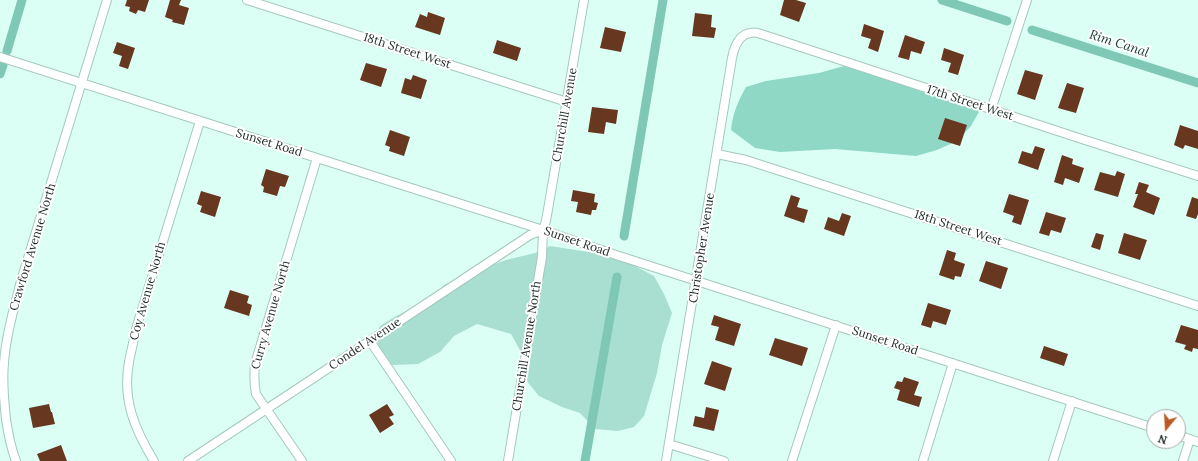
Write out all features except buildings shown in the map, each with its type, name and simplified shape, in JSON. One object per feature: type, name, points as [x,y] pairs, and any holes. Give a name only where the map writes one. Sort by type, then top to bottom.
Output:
[{"type":"street","name":"Crawford Avenue North","points":[[16,461],[7,426],[4,401],[4,364],[7,339],[21,281],[107,0]]},
{"type":"street","name":"18th Street West","points":[[247,0],[567,102]]},
{"type":"street","name":"Churchill Avenue","points":[[544,230],[584,0]]},
{"type":"street","points":[[991,110],[1027,0]]},
{"type":"street","name":"17th Street West","points":[[742,36],[751,33],[761,34],[991,110],[1198,176]]},
{"type":"street","name":"Christopher Avenue","points":[[666,461],[734,48],[742,36]]},
{"type":"street","name":"Sunset Road","points":[[0,57],[544,230],[1146,425]]},
{"type":"street","name":"Coy Avenue North","points":[[154,461],[138,431],[130,410],[127,386],[129,362],[136,329],[200,121]]},
{"type":"street","name":"18th Street West","points":[[717,154],[753,163],[1198,306]]},
{"type":"street","name":"Curry Avenue North","points":[[302,461],[256,394],[254,374],[255,364],[317,158]]},
{"type":"street","name":"Condel Avenue","points":[[188,461],[530,235],[544,230]]},
{"type":"street","name":"Churchill Avenue North","points":[[508,461],[542,257],[544,230]]},
{"type":"street","points":[[792,461],[836,325]]},
{"type":"street","points":[[370,341],[451,461]]},
{"type":"street","points":[[922,461],[953,363]]},
{"type":"street","points":[[1053,461],[1072,402]]},
{"type":"street","points":[[1186,438],[1198,442]]},
{"type":"street","points":[[1183,461],[1190,439]]},
{"type":"street","points":[[669,444],[724,461]]},
{"type":"green space","points":[[844,66],[980,110],[971,126],[957,141],[937,150],[916,156],[835,149],[780,152],[755,148],[731,130],[736,108],[746,87],[766,81],[819,73]]},
{"type":"green space","points":[[550,246],[608,255],[625,261],[654,276],[664,294],[672,313],[662,345],[657,373],[644,416],[634,427],[618,431],[595,429],[580,413],[562,407],[539,396],[525,379],[521,352],[511,334],[477,324],[454,336],[440,352],[418,364],[392,365],[381,356],[373,342],[380,326],[396,316],[427,302],[444,285],[476,271],[506,260],[535,253]]},
{"type":"waterway","points":[[7,51],[22,0]]},
{"type":"waterway","points":[[624,236],[663,0]]},
{"type":"waterway","name":"Rim Canal","points":[[942,0],[1007,21]]},
{"type":"waterway","name":"Rim Canal","points":[[1032,30],[1198,83]]},
{"type":"waterway","points":[[0,74],[3,65]]},
{"type":"waterway","points":[[585,461],[617,277]]}]
